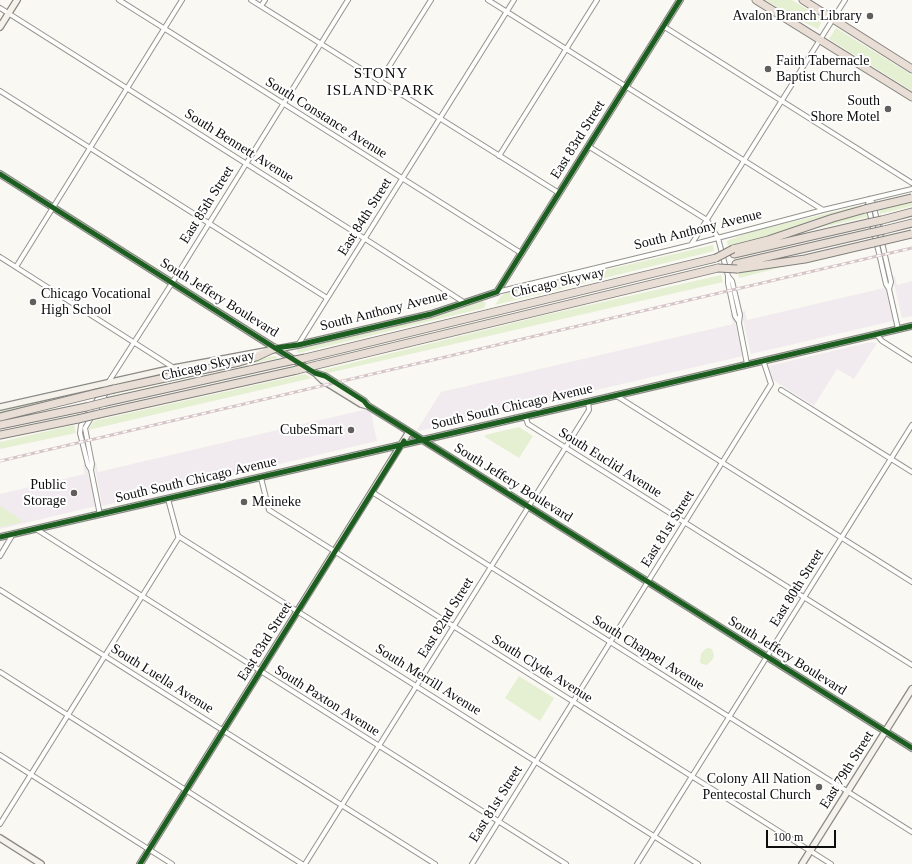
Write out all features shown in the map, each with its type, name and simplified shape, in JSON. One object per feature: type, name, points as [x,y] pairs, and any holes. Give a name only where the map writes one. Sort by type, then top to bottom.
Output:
[{"type":"highway","points":[[756,0],[912,97]]},
{"type":"highway","points":[[803,0],[912,69]]},
{"type":"highway","points":[[733,252],[834,218],[912,198]]},
{"type":"highway","name":"Chicago Skyway","points":[[0,425],[305,358],[716,258],[733,252],[882,220],[912,212]]},
{"type":"highway","name":"Chicago Skyway","points":[[0,436],[297,370],[718,268],[737,266],[912,223]]},
{"type":"highway","points":[[737,266],[806,258],[912,234]]},
{"type":"highway","points":[[0,417],[114,389],[239,362],[261,356],[275,348]]},
{"type":"main road","points":[[0,27],[17,0]]},
{"type":"main road","name":"East 83rd Street","points":[[497,292],[680,0]]},
{"type":"main road","name":"South Jeffery Boulevard","points":[[0,174],[315,373],[322,380],[361,404],[368,406],[912,748]]},
{"type":"main road","name":"South Anthony Avenue","points":[[0,407],[110,381],[298,344],[431,314],[497,292]]},
{"type":"main road","name":"South South Chicago Avenue","points":[[0,537],[261,478],[912,326]]},
{"type":"main road","name":"East 83rd Street","points":[[140,864],[409,432]]},
{"type":"main road","name":"East 79th Street","points":[[802,864],[912,689]]},
{"type":"main road","points":[[0,838],[41,864]]},
{"type":"street","name":"South Constance Avenue","points":[[119,0],[401,179],[522,253]]},
{"type":"street","points":[[16,267],[182,0]]},
{"type":"street","points":[[251,0],[559,193]]},
{"type":"street","points":[[261,6],[265,0]]},
{"type":"street","name":"East 85th Street","points":[[100,515],[91,470],[92,464],[85,428],[110,385],[110,381],[348,0]]},
{"type":"street","points":[[380,81],[431,0]]},
{"type":"street","points":[[488,0],[823,210]]},
{"type":"street","name":"East 84th Street","points":[[298,344],[514,0]]},
{"type":"street","points":[[500,156],[597,0]]},
{"type":"street","points":[[691,245],[845,0]]},
{"type":"street","name":"South Bennett Avenue","points":[[0,8],[465,303]]},
{"type":"street","points":[[663,26],[912,183]]},
{"type":"street","points":[[0,91],[327,298]]},
{"type":"street","points":[[588,146],[708,220],[718,238],[728,276],[728,283],[735,316],[739,323],[747,364]]},
{"type":"street","name":"South Anthony Avenue","points":[[497,292],[912,189]]},
{"type":"street","points":[[869,199],[873,203],[891,282],[889,289],[898,329]]},
{"type":"street","points":[[0,257],[174,368]]},
{"type":"street","points":[[876,334],[882,340],[912,360]]},
{"type":"street","name":"East 81st Street","points":[[472,864],[771,384],[763,360]]},
{"type":"street","points":[[781,390],[912,472]]},
{"type":"street","points":[[614,395],[912,582]]},
{"type":"street","name":"East 82nd Street","points":[[304,864],[342,806],[566,448],[589,410],[588,402]]},
{"type":"street","name":"South Euclid Avenue","points":[[525,416],[528,424],[912,665]]},
{"type":"street","name":"East 80th Street","points":[[636,864],[912,425]]},
{"type":"street","name":"South Clyde Avenue","points":[[261,478],[269,510],[831,864]]},
{"type":"street","name":"South Chappel Avenue","points":[[372,492],[912,832]]},
{"type":"street","points":[[0,824],[179,537],[168,499]]},
{"type":"street","name":"South Paxton Avenue","points":[[36,529],[566,864]]},
{"type":"street","points":[[0,556],[13,534]]},
{"type":"street","name":"South Merrill Avenue","points":[[179,537],[698,864]]},
{"type":"street","name":"South Luella Avenue","points":[[0,590],[435,864]]},
{"type":"street","points":[[0,672],[186,791],[304,864]]},
{"type":"street","points":[[0,755],[172,864]]},
{"type":"shaded area","points":[[892,276],[895,276],[897,285],[912,281],[912,316],[902,318]]},
{"type":"shaded area","points":[[884,278],[893,321],[751,354],[741,312],[745,311],[747,320],[884,288],[882,279]]},
{"type":"shaded area","points":[[733,313],[743,356],[419,431],[417,430],[441,392],[733,324],[730,314]]},
{"type":"shaded area","points":[[871,342],[877,343],[854,379],[837,369],[814,406],[773,380],[769,366]]},
{"type":"shaded area","points":[[354,402],[371,413],[377,441],[102,506],[94,463],[96,462],[98,472],[363,410],[351,403]]},
{"type":"shaded area","points":[[83,465],[86,465],[96,506],[0,529],[0,494],[85,474]]},
{"type":"green space","points":[[766,0],[792,0],[823,19],[818,29],[792,17]]},
{"type":"green space","points":[[836,28],[912,75],[912,91],[829,39]]},
{"type":"green space","points":[[912,194],[912,206],[880,214],[878,202]]},
{"type":"green space","points":[[862,205],[864,206],[835,213],[772,236],[728,248],[727,241],[746,233]]},
{"type":"green space","points":[[866,212],[867,217],[813,228],[834,220]]},
{"type":"green space","points":[[713,245],[714,251],[495,305],[501,296],[506,293]]},
{"type":"green space","points":[[794,264],[739,278],[738,271]]},
{"type":"green space","points":[[721,275],[723,282],[328,373],[323,370],[550,314]]},
{"type":"green space","points":[[482,301],[486,303],[484,308],[299,353],[297,352],[298,349],[435,317]]},
{"type":"green space","points":[[274,356],[278,358],[110,395],[112,392]]},
{"type":"green space","points":[[305,374],[312,378],[88,430],[94,421]]},
{"type":"green space","points":[[94,388],[97,390],[0,415],[0,411]]},
{"type":"green space","points":[[74,425],[76,433],[0,449],[0,442]]},
{"type":"green space","points":[[519,427],[533,436],[519,458],[485,437],[485,435]]},
{"type":"green space","points":[[0,506],[16,516],[23,522],[0,527]]},
{"type":"green space","points":[[708,648],[712,649],[714,655],[713,659],[707,665],[702,664],[700,662],[701,654]]},
{"type":"green space","points":[[519,676],[554,698],[540,721],[505,698]]},
{"type":"railway","points":[[0,461],[912,248]]},
{"type":"cycle path","points":[[275,348],[298,345],[431,314],[497,292],[680,0]]},
{"type":"cycle path","points":[[0,174],[315,373],[325,376],[364,401],[368,406],[912,748]]},
{"type":"cycle path","points":[[0,537],[912,326]]},
{"type":"cycle path","points":[[140,864],[404,441]]},
{"type":"place","name":"Avalon Branch Library","points":[[870,16]]},
{"type":"place","name":"Faith Tabernacle Baptist Church","points":[[768,69]]},
{"type":"place","name":"South Shore Motel","points":[[888,109]]},
{"type":"place","name":"Chicago Vocational High School","points":[[33,302]]},
{"type":"place","name":"CubeSmart","points":[[351,430]]},
{"type":"place","name":"Public Storage","points":[[74,493]]},
{"type":"place","name":"Meineke","points":[[244,502]]},
{"type":"place","name":"Colony All Nation Pentecostal Church","points":[[819,787]]},
{"type":"district","name":"STONY ISLAND PARK","points":[[381,82]]}]
